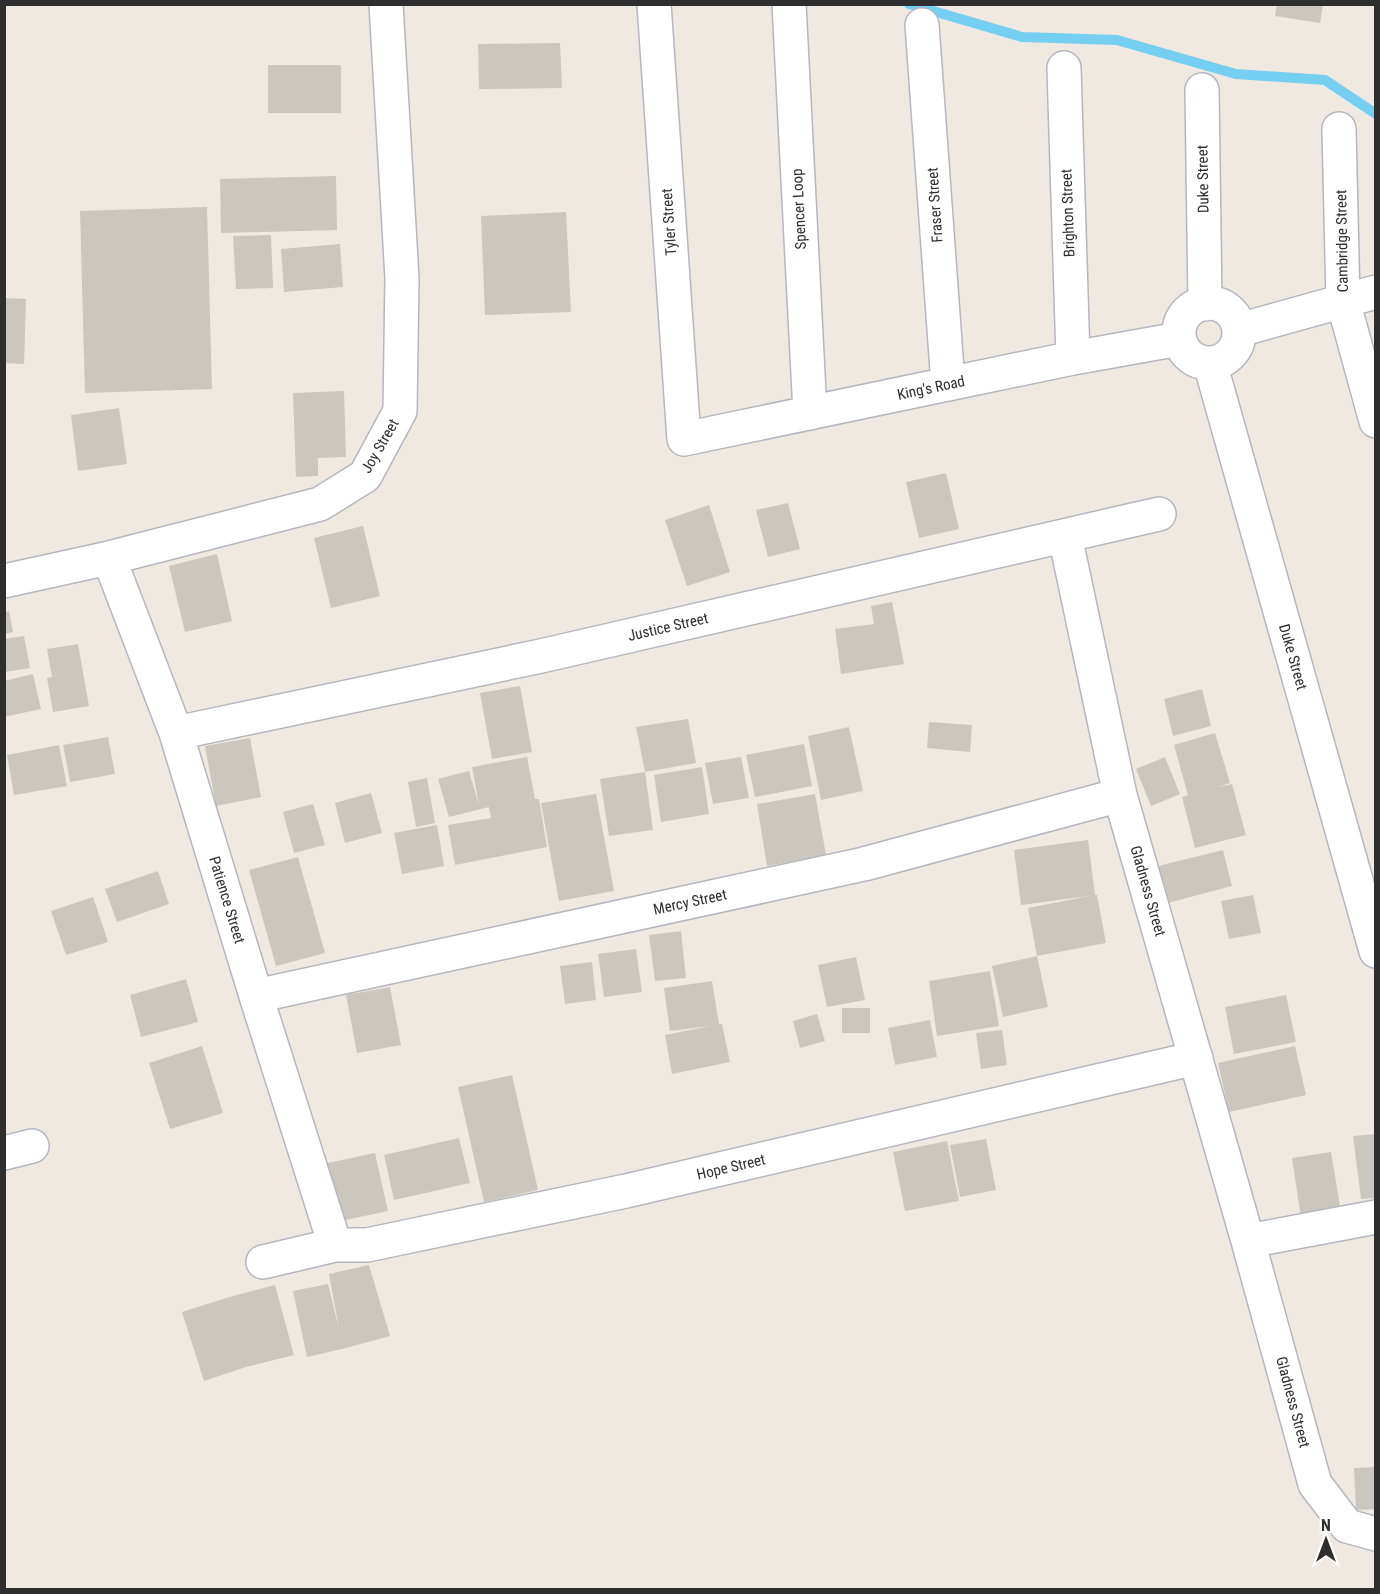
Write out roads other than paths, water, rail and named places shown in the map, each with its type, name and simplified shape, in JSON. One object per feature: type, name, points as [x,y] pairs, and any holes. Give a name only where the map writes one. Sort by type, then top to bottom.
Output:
[{"type":"street","name":"Joy Street","points":[[4,581],[109,558],[320,504],[365,476],[400,411],[402,278],[386,4]]},
{"type":"street","name":"Tyler Street","points":[[654,4],[684,439]]},
{"type":"street","name":"Spencer Loop","points":[[789,4],[810,413]]},
{"type":"street","name":"Fraser Street","points":[[922,25],[948,384]]},
{"type":"street","name":"Brighton Street","points":[[1064,68],[1073,358]]},
{"type":"street","name":"Duke Street","points":[[1202,90],[1205,304]]},
{"type":"street","name":"Cambridge Street","points":[[1339,129],[1343,301],[1376,421]]},
{"type":"street","points":[[1239,330],[1376,292]]},
{"type":"street","points":[[1205,304],[1223,307],[1231,313],[1239,330],[1235,348],[1220,362],[1199,362],[1190,357],[1183,349],[1179,339],[1182,319],[1195,306],[1205,304]]},
{"type":"street","name":"King's Road","points":[[684,439],[1073,358],[1179,339]]},
{"type":"street","name":"Duke Street","points":[[1210,363],[1376,951]]},
{"type":"street","name":"Justice Street","points":[[176,733],[542,656],[1159,514]]},
{"type":"street","name":"Gladness Street","points":[[1065,536],[1120,795],[1197,1058],[1315,1484],[1347,1526],[1376,1534]]},
{"type":"street","name":"Patience Street","points":[[109,558],[176,733],[334,1245]]},
{"type":"street","name":"Mercy Street","points":[[256,996],[864,864],[1120,795]]},
{"type":"street","name":"Hope Street","points":[[263,1262],[334,1245],[367,1245],[626,1191],[1197,1058]]},
{"type":"street","points":[[1248,1241],[1376,1217]]},
{"type":"waterway","points":[[909,4],[1022,37],[1117,40],[1236,74],[1325,80],[1376,114]]}]
